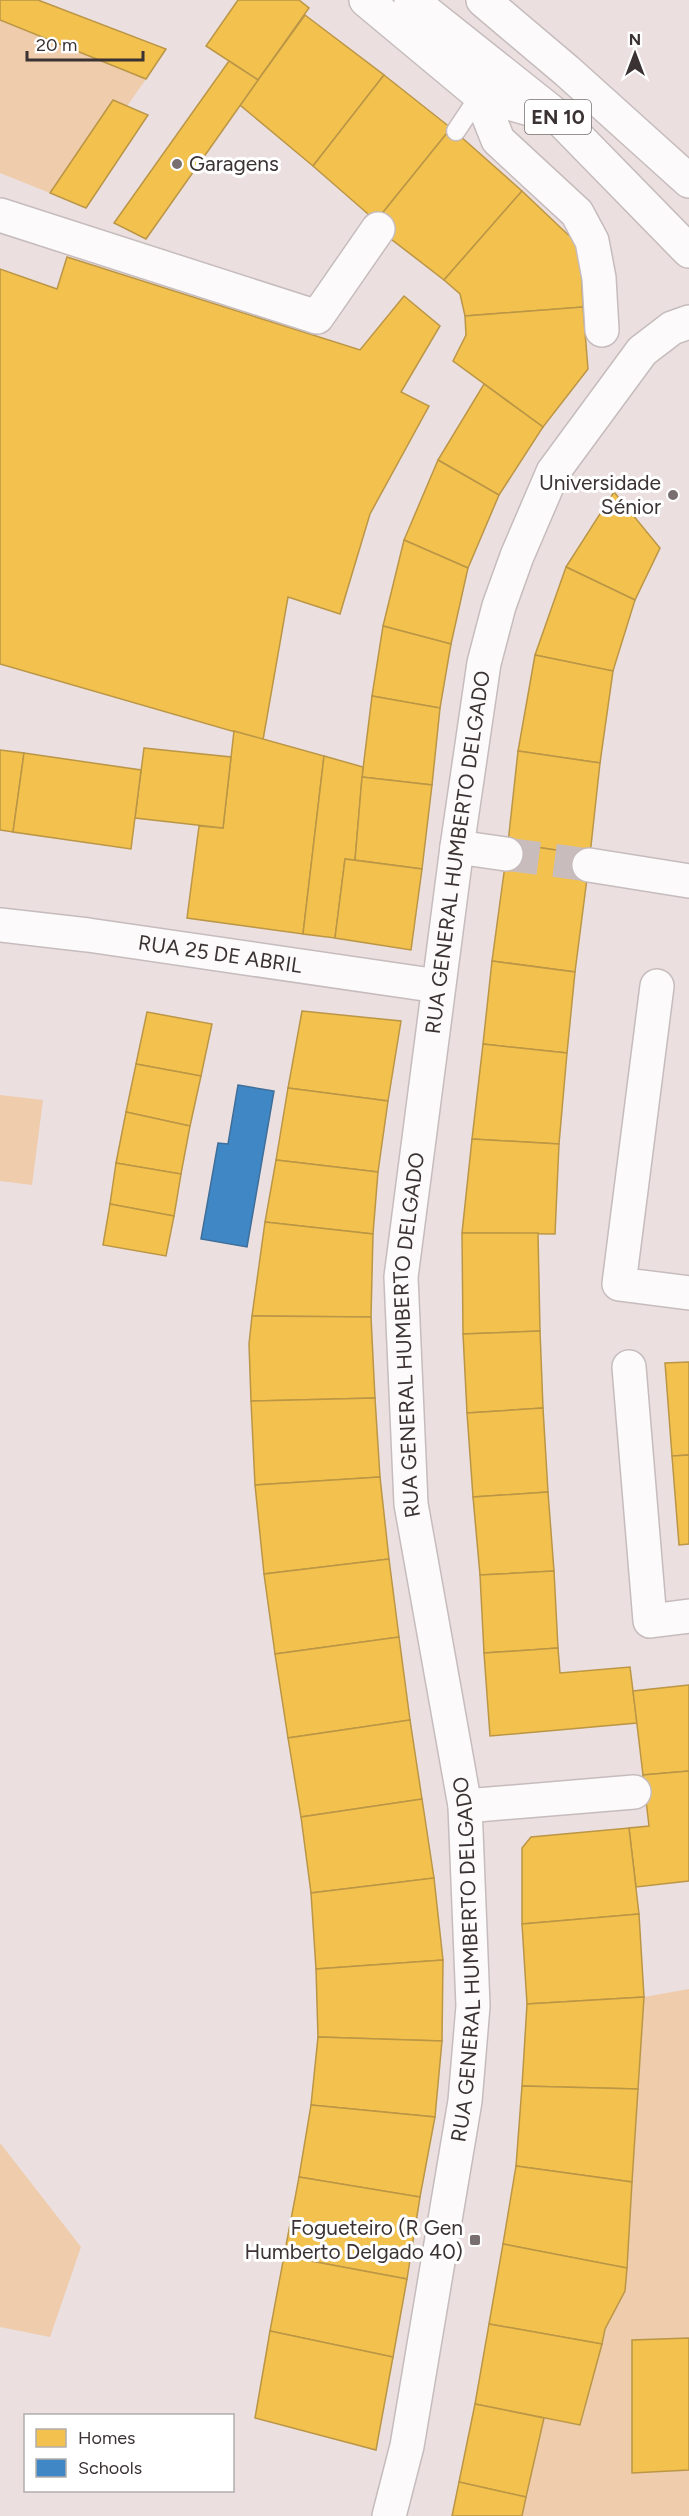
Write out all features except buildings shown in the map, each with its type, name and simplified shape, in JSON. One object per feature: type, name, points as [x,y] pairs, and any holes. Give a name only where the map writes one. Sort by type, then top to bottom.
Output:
[{"type":"street","points":[[366,0],[480,95],[558,117]]},
{"type":"street","name":"EN 10","points":[[411,0],[558,117],[689,251]]},
{"type":"street","name":"EN 10","points":[[483,0],[575,78],[689,181]]},
{"type":"street","points":[[480,95],[498,140],[578,213],[592,241],[599,278],[602,330]]},
{"type":"street","points":[[0,215],[317,317],[378,229]]},
{"type":"street","name":"RUA GENERAL HUMBERTO DELGADO","points":[[389,2516],[407,2446],[465,2101],[473,2006],[465,1806],[411,1504],[401,1277],[457,847],[484,663],[499,606],[517,556],[553,472],[642,351],[672,328],[689,322]]},
{"type":"street","points":[[457,847],[506,854]]},
{"type":"street","points":[[588,866],[689,881]]},
{"type":"street","name":"RUA 25 DE ABRIL","points":[[0,925],[88,935],[438,986]]},
{"type":"street","points":[[657,986],[619,1284],[689,1293]]},
{"type":"street","points":[[629,1367],[650,1621],[689,1616]]},
{"type":"street","points":[[465,1806],[634,1792]]},
{"type":"lane","points":[[456,131],[480,95]]},
{"type":"shaded area","points":[[0,20],[146,79],[127,106],[113,100],[50,193],[0,173]]},
{"type":"shaded area","points":[[0,1095],[43,1100],[32,1185],[0,1181]]},
{"type":"shaded area","points":[[689,1989],[689,2516],[522,2516],[544,2418],[581,2425],[605,2329],[625,2291],[644,1997]]},
{"type":"shaded area","points":[[0,2143],[81,2247],[50,2337],[0,2327]]},
{"type":"tunnel","points":[[506,854],[589,865]]},
{"type":"place","name":"Garagens","points":[[177,164]]},
{"type":"place","name":"Universidade Sénior","points":[[673,495]]},
{"type":"place","name":"Fogueteiro (R Gen Humberto Delgado 40)","points":[[475,2240]]}]
